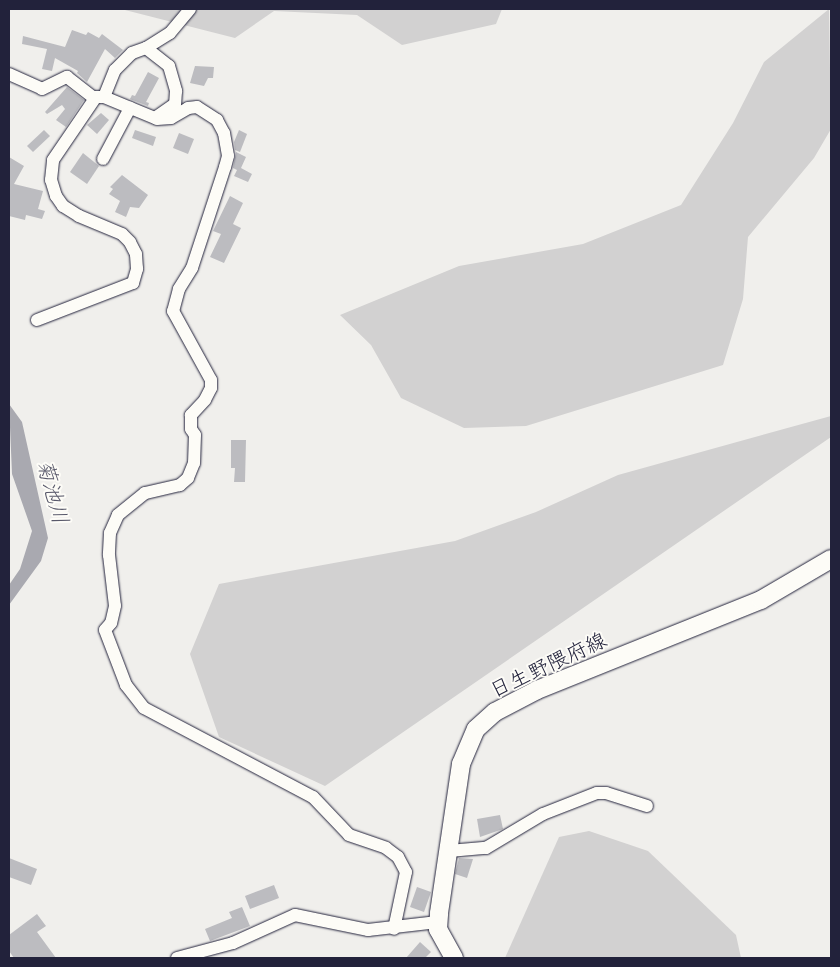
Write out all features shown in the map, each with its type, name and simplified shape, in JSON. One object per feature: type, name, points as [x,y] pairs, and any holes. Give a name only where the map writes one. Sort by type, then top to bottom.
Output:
[{"type":"main road","name":"日生野隈府線","points":[[454,958],[444,945],[438,922],[461,764],[467,745],[476,729],[495,712],[537,690],[761,600],[831,559]]},
{"type":"street","points":[[37,320],[133,283],[137,269],[136,254],[130,242],[122,234],[64,206],[56,196],[51,180],[53,160],[100,97],[115,70],[132,53],[146,48],[170,33],[190,9]]},
{"type":"street","points":[[146,48],[170,66],[176,91],[175,104],[155,118]]},
{"type":"street","points":[[9,74],[42,89],[50,88],[67,77],[100,97],[155,118],[170,118],[188,108],[197,107],[217,120],[224,133],[228,156],[225,167],[192,268],[174,299],[173,311],[211,380],[211,388],[191,415],[191,429],[194,435],[194,463],[188,478],[170,489],[145,493],[118,515],[110,533],[109,554],[115,606],[111,622],[105,630],[126,685],[144,708],[313,797],[349,835],[386,848],[398,857],[406,872],[394,929]]},
{"type":"street","points":[[103,159],[130,108]]},
{"type":"street","points":[[449,851],[486,848],[498,843],[543,814],[597,793],[606,793],[647,806]]},
{"type":"street","points":[[177,958],[233,943],[295,916],[368,930],[394,929],[438,922]]},
{"type":"shaded area","points":[[121,9],[502,9],[496,24],[402,45],[357,15],[274,11],[235,38]]},
{"type":"shaded area","points":[[829,9],[831,129],[814,158],[748,237],[743,299],[723,365],[526,426],[464,428],[401,398],[371,345],[340,315],[459,266],[583,244],[681,205],[733,123],[764,62]]},
{"type":"shaded area","points":[[9,404],[22,422],[48,538],[41,561],[9,605],[9,585],[20,569],[32,531],[12,474]]},
{"type":"shaded area","points":[[831,416],[831,437],[325,786],[219,737],[190,654],[219,584],[455,541],[536,512],[618,475]]},
{"type":"shaded area","points":[[589,831],[648,851],[736,935],[741,958],[505,958],[559,837]]},
{"type":"building","points":[[72,30],[86,35],[88,32],[99,38],[102,34],[123,50],[115,58],[105,49],[87,82],[77,73],[78,71],[55,58],[52,71],[42,69],[47,49],[22,44],[23,36],[65,47]]},
{"type":"building","points":[[195,66],[214,67],[213,78],[208,78],[204,86],[190,83]]},
{"type":"building","points":[[148,72],[159,78],[146,102],[149,103],[148,106],[130,99],[132,95],[135,96]]},
{"type":"building","points":[[67,87],[84,100],[66,127],[56,120],[65,109],[62,105],[47,114],[45,112]]},
{"type":"building","points":[[101,113],[109,120],[97,134],[87,125]]},
{"type":"building","points":[[44,130],[50,136],[33,152],[27,146]]},
{"type":"building","points":[[135,130],[156,137],[153,146],[132,138]]},
{"type":"building","points":[[239,130],[247,134],[240,152],[235,150],[234,142]]},
{"type":"building","points":[[179,133],[194,139],[188,154],[173,148]]},
{"type":"building","points":[[236,152],[246,157],[241,168],[252,174],[248,182],[234,176],[237,170],[233,168]]},
{"type":"building","points":[[83,153],[99,166],[87,184],[70,172]]},
{"type":"building","points":[[9,157],[24,166],[14,184],[43,191],[38,209],[45,211],[42,219],[26,215],[25,220],[9,216]]},
{"type":"building","points":[[122,175],[148,195],[139,208],[130,207],[126,217],[115,212],[120,201],[109,194],[113,189],[110,187]]},
{"type":"building","points":[[230,196],[243,203],[233,224],[241,228],[224,263],[210,257],[221,234],[213,231]]},
{"type":"building","points":[[231,440],[246,440],[245,482],[234,482],[235,468],[231,468]]},
{"type":"building","points":[[500,815],[503,829],[480,837],[477,819]]},
{"type":"building","points":[[9,858],[37,869],[31,885],[9,877]]},
{"type":"building","points":[[459,858],[473,859],[467,878],[455,874]]},
{"type":"building","points":[[274,885],[279,898],[250,909],[245,896]]},
{"type":"building","points":[[417,887],[431,892],[424,912],[410,907]]},
{"type":"building","points":[[242,907],[250,926],[210,941],[205,929],[232,918],[229,912]]},
{"type":"building","points":[[37,914],[46,926],[37,932],[56,958],[14,958],[9,951],[9,935]]},
{"type":"building","points":[[420,942],[431,952],[425,958],[406,958]]},
{"type":"water label","name":"菊池川","points":[[52,492]]}]
